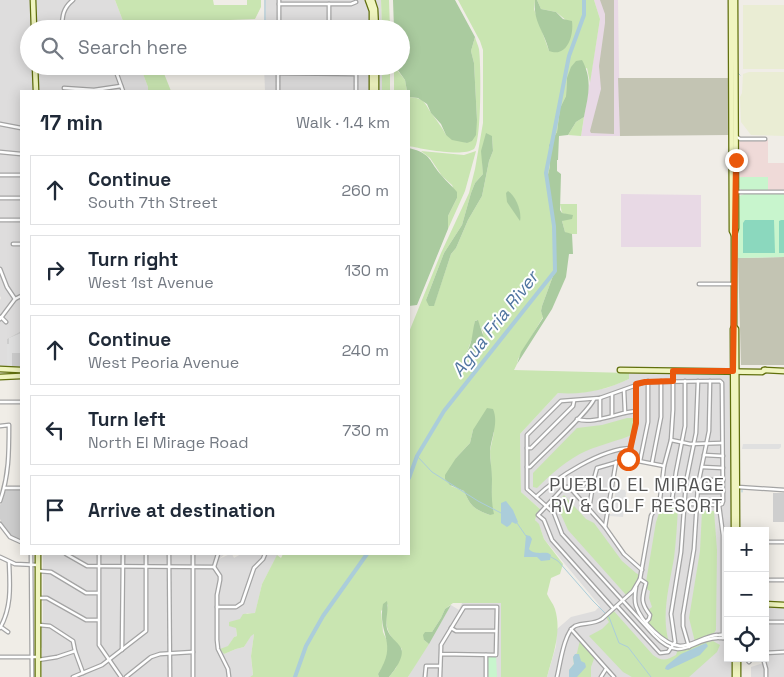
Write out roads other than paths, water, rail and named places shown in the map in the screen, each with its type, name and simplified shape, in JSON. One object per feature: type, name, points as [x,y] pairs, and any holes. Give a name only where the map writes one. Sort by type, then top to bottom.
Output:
[{"type":"main road","points":[[33,0],[34,20]]},
{"type":"main road","points":[[368,0],[372,11],[372,20]]},
{"type":"main road","points":[[372,0],[376,20]]},
{"type":"main road","points":[[731,0],[733,31],[733,329],[736,527]]},
{"type":"main road","points":[[733,31],[735,0]]},
{"type":"main road","points":[[35,75],[36,90]]},
{"type":"main road","points":[[372,75],[372,90]]},
{"type":"main road","points":[[376,75],[376,90]]},
{"type":"main road","points":[[733,77],[736,137],[734,192]]},
{"type":"main road","points":[[0,369],[20,370]]},
{"type":"main road","points":[[620,370],[784,371]]},
{"type":"main road","points":[[0,377],[20,376]]},
{"type":"main road","points":[[38,555],[38,677]]},
{"type":"main road","points":[[769,604],[784,605]]},
{"type":"main road","points":[[736,677],[737,662]]},
{"type":"street","points":[[62,20],[62,14],[66,6],[73,0]]},
{"type":"street","points":[[280,20],[279,2],[351,4],[356,2]]},
{"type":"street","points":[[329,4],[329,20]]},
{"type":"street","points":[[117,75],[123,90]]},
{"type":"street","points":[[278,75],[278,90]]},
{"type":"street","points":[[356,75],[356,90]]},
{"type":"street","points":[[64,88],[94,90],[121,86]]},
{"type":"street","points":[[0,124],[20,128]]},
{"type":"street","points":[[736,137],[740,139],[765,139]]},
{"type":"street","points":[[0,152],[20,154]]},
{"type":"street","points":[[0,175],[20,175]]},
{"type":"street","points":[[734,192],[784,192]]},
{"type":"street","points":[[0,198],[20,198]]},
{"type":"street","points":[[0,220],[20,220]]},
{"type":"street","points":[[13,244],[20,244]]},
{"type":"street","points":[[0,269],[7,287],[15,299]]},
{"type":"street","points":[[699,284],[734,284]]},
{"type":"street","points":[[6,322],[1,318],[15,299],[20,296]]},
{"type":"street","points":[[645,623],[635,604],[635,593],[642,570],[650,516],[660,499],[664,466],[670,440],[673,410],[673,371]]},
{"type":"street","points":[[685,381],[686,408],[672,500],[684,504],[723,503],[722,381],[710,381],[698,381],[685,381],[648,381],[600,398],[561,401],[527,437],[527,489],[554,514],[562,534],[623,600],[662,639],[673,646],[689,646],[724,636],[723,535],[719,504]]},
{"type":"street","points":[[640,461],[648,422],[648,381]]},
{"type":"street","points":[[652,463],[661,417],[661,381]]},
{"type":"street","points":[[617,606],[660,653],[668,652],[673,646],[675,642],[671,614],[681,552],[686,482],[698,419],[698,381]]},
{"type":"street","points":[[689,646],[683,616],[694,550],[699,480],[710,418],[710,381]]},
{"type":"street","points":[[628,459],[636,411],[636,384]]},
{"type":"street","points":[[624,390],[625,412]]},
{"type":"street","points":[[612,395],[612,415]]},
{"type":"street","points":[[600,398],[600,419]]},
{"type":"street","points":[[527,467],[530,467],[578,419],[593,403],[594,399]]},
{"type":"street","points":[[526,448],[531,448],[573,406],[574,401]]},
{"type":"street","points":[[0,402],[20,402]]},
{"type":"street","points":[[578,419],[600,419],[636,411]]},
{"type":"street","points":[[0,426],[9,425],[9,465],[5,488],[0,501]]},
{"type":"street","points":[[670,440],[694,444],[722,443]]},
{"type":"street","points":[[536,498],[564,474],[593,458],[631,448]]},
{"type":"street","points":[[704,455],[723,456]]},
{"type":"street","points":[[589,509],[597,468],[628,459],[664,466]]},
{"type":"street","points":[[605,528],[616,462]]},
{"type":"street","points":[[702,468],[723,468]]},
{"type":"street","points":[[572,490],[594,479]]},
{"type":"street","points":[[699,480],[723,480]]},
{"type":"street","points":[[613,608],[552,540],[544,520],[538,515],[564,487],[568,487],[605,528],[624,554],[642,570]]},
{"type":"street","points":[[735,487],[784,490]]},
{"type":"street","points":[[5,488],[20,488]]},
{"type":"street","points":[[698,492],[723,492]]},
{"type":"street","points":[[0,524],[10,537],[20,542]]},
{"type":"street","points":[[769,542],[784,542]]},
{"type":"street","points":[[31,555],[32,677]]},
{"type":"street","points":[[68,555],[87,566],[214,567]]},
{"type":"street","points":[[99,555],[99,645],[121,677]]},
{"type":"street","points":[[122,650],[123,555]]},
{"type":"street","points":[[73,677],[93,670],[146,631],[146,555]]},
{"type":"street","points":[[169,555],[170,677]]},
{"type":"street","points":[[193,555],[193,677]]},
{"type":"street","points":[[214,567],[218,555]]},
{"type":"street","points":[[218,607],[236,607],[242,603],[254,568],[265,555]]},
{"type":"street","points":[[0,557],[9,562],[31,565],[50,572],[86,593],[98,593]]},
{"type":"street","points":[[8,632],[0,628],[10,599],[9,562]]},
{"type":"street","points":[[250,566],[254,568]]},
{"type":"street","points":[[214,567],[220,576],[218,646],[228,669],[229,677]]},
{"type":"street","points":[[640,579],[646,584],[642,599],[644,608],[650,615],[645,623]]},
{"type":"street","points":[[769,580],[784,580]]},
{"type":"street","points":[[557,677],[565,641],[571,630],[577,626],[596,622],[607,615],[637,586]]},
{"type":"street","points":[[38,598],[47,598],[86,620],[98,620]]},
{"type":"street","points":[[440,677],[441,645],[464,607],[496,607],[496,655],[441,654]]},
{"type":"street","points":[[769,622],[784,622]]},
{"type":"street","points":[[38,625],[50,626],[70,638],[75,645],[75,651],[84,673]]},
{"type":"street","points":[[451,628],[456,630],[496,631]]},
{"type":"street","points":[[571,630],[614,677]]},
{"type":"street","points":[[0,657],[57,657],[75,651]]},
{"type":"street","points":[[129,676],[151,657],[169,652],[193,652]]},
{"type":"street","points":[[769,653],[784,652]]},
{"type":"street","points":[[486,655],[486,677]]},
{"type":"street","points":[[764,662],[766,677]]},
{"type":"street","points":[[425,677],[426,666],[440,666]]},
{"type":"street","points":[[600,677],[606,669]]},
{"type":"water","points":[[506,501],[513,510],[518,522],[516,524],[512,522],[507,527],[501,523],[501,503]]},
{"type":"water","points":[[526,535],[532,539],[529,549],[536,553],[548,553],[551,555],[550,560],[541,561],[537,557],[524,557]]},
{"type":"water","points":[[706,643],[708,646],[700,655],[668,670],[665,669],[666,666],[681,654]]},
{"type":"water","points":[[575,654],[579,654],[581,661],[585,663],[586,667],[577,677],[569,677],[569,670],[574,664],[573,657]]},
{"type":"waterway","points":[[265,0],[265,20]]},
{"type":"waterway","name":"Agua Fria River","points":[[410,475],[417,456],[444,411],[555,271],[554,226],[546,173],[569,56],[584,15],[584,0]]},
{"type":"waterway","points":[[417,456],[432,472],[501,513]]},
{"type":"waterway","points":[[517,523],[526,536]]},
{"type":"waterway","name":"Agua Fria River","points":[[295,677],[306,646],[323,616],[366,555]]},
{"type":"waterway","points":[[551,557],[558,561],[609,617],[619,643],[628,647],[651,677]]},
{"type":"district","name":"PUEBLO EL MIRAGE RV & GOLF RESORT","points":[[637,495]]}]
